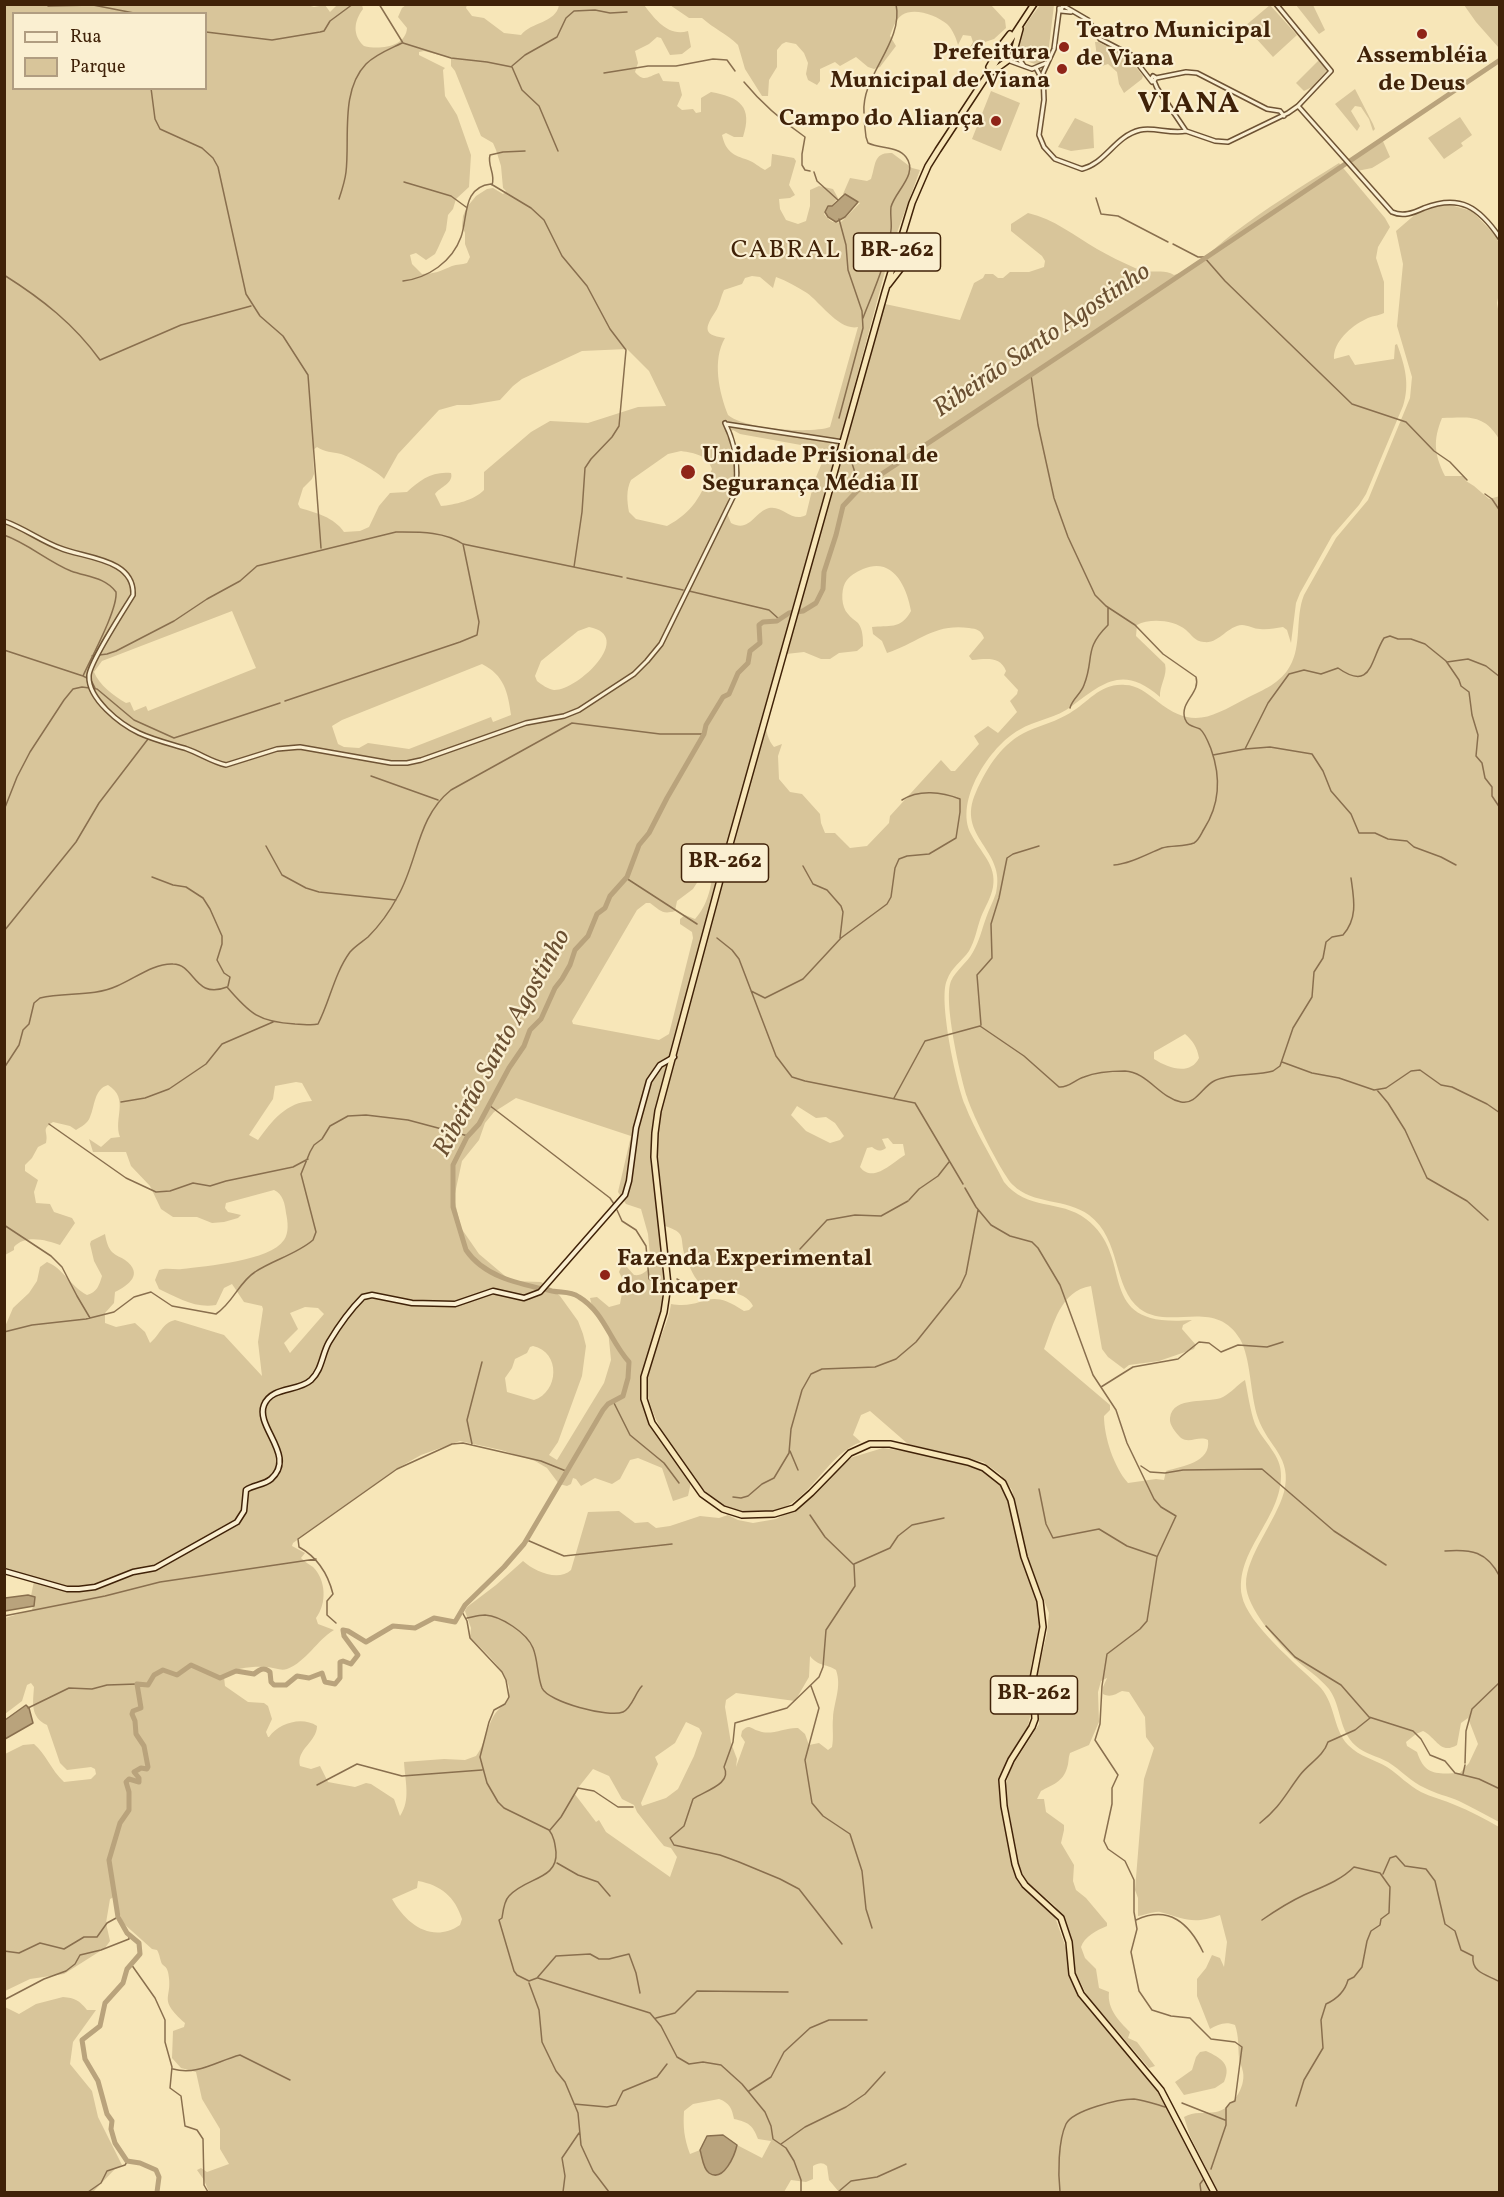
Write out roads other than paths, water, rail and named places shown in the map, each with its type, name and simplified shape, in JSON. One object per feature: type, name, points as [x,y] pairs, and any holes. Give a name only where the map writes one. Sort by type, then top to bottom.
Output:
[{"type":"highway","points":[[986,77],[987,71],[1005,44],[1035,4]]},
{"type":"highway","points":[[1014,51],[1025,16]]},
{"type":"highway","points":[[986,77],[1008,61]]},
{"type":"highway","name":"BR-262","points":[[986,77],[928,166],[912,203],[723,869],[658,1112],[655,1133],[656,1185],[668,1285],[664,1311],[644,1377],[644,1399],[652,1423],[702,1494],[723,1509],[742,1515],[774,1514],[794,1508],[812,1493],[850,1453],[870,1444],[890,1444],[968,1462],[984,1468],[1003,1483],[1011,1500],[1024,1557],[1040,1601],[1043,1627],[1033,1679],[1035,1719],[1002,1780],[1004,1806],[1015,1864],[1025,1885],[1061,1918],[1071,1953],[1075,1983],[1081,1995],[1161,2090],[1214,2193]]},
{"type":"highway","points":[[902,235],[904,252]]},
{"type":"highway","points":[[885,292],[905,263]]},
{"type":"main road","points":[[4,1571],[67,1589],[96,1587],[133,1572],[162,1565],[209,1535],[237,1522],[244,1511],[246,1490],[269,1480],[278,1466],[279,1454],[263,1416],[265,1404],[276,1393],[296,1389],[314,1377],[329,1342],[363,1297],[372,1295],[412,1303],[455,1304],[494,1291],[525,1298],[534,1296],[544,1289],[625,1195],[636,1128],[649,1081],[660,1065],[674,1057]]},
{"type":"street","points":[[1186,131],[1131,55],[1100,39],[1088,20],[1064,6],[1060,8],[1054,49],[1043,73],[1044,100],[1039,130],[1041,142],[1055,159],[1080,169],[1095,164],[1119,141],[1140,130],[1176,133],[1186,131],[1215,141],[1228,142],[1284,116],[1298,105],[1331,71],[1276,4]]},
{"type":"street","points":[[1005,44],[1014,51],[1024,66]]},
{"type":"street","points":[[1008,61],[1012,58],[1014,51]]},
{"type":"street","points":[[998,55],[1032,69],[1050,60]]},
{"type":"street","points":[[1036,68],[1043,86]]},
{"type":"street","points":[[1140,68],[1153,79],[1157,88]]},
{"type":"street","points":[[1153,79],[1186,72],[1197,73],[1267,109],[1280,111],[1284,116]]},
{"type":"street","points":[[1298,105],[1392,212],[1403,215],[1438,203],[1454,201],[1475,210],[1500,238]]},
{"type":"street","points":[[4,521],[61,549],[109,562],[128,577],[133,595],[94,661],[89,675],[89,684],[97,701],[138,733],[226,765],[288,747],[300,747],[373,761],[411,763],[526,723],[573,713],[634,674],[647,662],[661,644],[735,493],[737,482],[735,450],[725,423],[843,442]]},
{"type":"waterway","points":[[207,32],[272,40],[320,32],[324,31],[330,21],[353,4]]},
{"type":"waterway","points":[[379,4],[403,43],[451,58],[512,67],[522,90],[539,106],[558,151]]},
{"type":"waterway","points":[[864,113],[869,85],[894,32],[897,18],[896,4]]},
{"type":"waterway","points":[[48,6],[93,5],[129,12]]},
{"type":"waterway","points":[[512,66],[525,55],[557,37],[566,18],[574,11],[627,12]]},
{"type":"waterway","points":[[339,199],[346,172],[349,101],[352,88],[358,75],[370,60],[402,43]]},
{"type":"waterway","points":[[604,73],[648,66],[676,66],[713,59],[727,60],[735,71]]},
{"type":"waterway","name":"Ribeirão Santo Agostinho","points":[[157,2192],[159,2177],[156,2170],[140,2163],[127,2161],[115,2143],[111,2129],[112,2121],[107,2114],[98,2081],[85,2059],[82,2040],[100,2026],[105,2003],[123,1983],[127,1969],[140,1954],[139,1943],[127,1933],[118,1917],[109,1860],[120,1823],[129,1810],[129,1792],[126,1782],[129,1779],[139,1782],[134,1772],[148,1767],[144,1746],[136,1734],[132,1714],[133,1711],[141,1708],[137,1684],[148,1685],[154,1675],[163,1670],[177,1675],[191,1665],[220,1678],[236,1671],[254,1674],[266,1669],[270,1672],[271,1682],[274,1685],[286,1685],[297,1676],[309,1678],[322,1673],[325,1682],[335,1684],[340,1678],[340,1662],[351,1664],[358,1655],[344,1636],[343,1630],[366,1642],[393,1626],[415,1628],[434,1618],[455,1622],[465,1605],[524,1544],[603,1410],[608,1404],[623,1396],[629,1362],[588,1303],[572,1294],[504,1278],[483,1267],[466,1250],[453,1207],[453,1165],[467,1137],[479,1124],[509,1068],[524,1046],[530,1030],[541,1019],[555,988],[570,965],[575,950],[588,936],[597,914],[605,908],[610,896],[627,877],[639,845],[649,833],[704,734],[706,725],[723,697],[729,694],[738,673],[748,663],[750,651],[760,643],[759,625],[763,622],[777,621],[789,613],[803,611],[816,603],[823,589],[824,572],[843,506],[859,489],[1500,60]]},
{"type":"waterway","points":[[744,82],[773,112],[805,137],[802,165],[805,170],[810,171]]},
{"type":"waterway","points":[[151,90],[155,119],[160,129],[202,148],[213,158],[218,167],[246,294],[260,316],[283,336],[308,375],[321,548]]},
{"type":"waterway","points":[[863,318],[887,252],[891,230],[891,207],[910,170],[903,153],[868,143],[864,119]]},
{"type":"waterway","points":[[492,185],[490,155],[525,151]]},
{"type":"waterway","points":[[814,172],[817,181],[838,200]]},
{"type":"waterway","points":[[404,182],[451,196],[466,207]]},
{"type":"waterway","points":[[403,281],[430,272],[452,254],[461,237],[471,197],[482,186],[491,184],[531,208],[544,220],[562,256],[587,286],[610,329],[626,350],[619,426],[585,468],[582,512],[574,567]]},
{"type":"waterway","points":[[1096,198],[1101,214],[1118,216],[1168,242]]},
{"type":"waterway","points":[[839,219],[846,245],[848,270],[862,311],[863,328],[839,418]]},
{"type":"waterway","points":[[1173,244],[1198,257],[1204,257],[1225,281],[1352,404],[1406,422],[1467,480]]},
{"type":"waterway","points":[[4,275],[57,313],[100,360],[181,325],[251,306]]},
{"type":"waterway","points":[[1031,375],[1038,425],[1054,498],[1068,537],[1095,595],[1106,606],[1135,625],[1163,654],[1196,677],[1196,688],[1185,708],[1185,719],[1189,725],[1204,733],[1216,770],[1216,800],[1209,820],[1196,842],[1162,848],[1132,861],[1114,865]]},
{"type":"waterway","points":[[848,451],[860,488]]},
{"type":"waterway","points":[[1485,494],[1492,499],[1500,511]]},
{"type":"waterway","points":[[92,656],[116,651],[174,621],[240,581],[257,566],[396,532],[439,534],[463,544],[622,577]]},
{"type":"waterway","points":[[4,535],[62,567],[107,583],[116,592],[109,621],[83,676]]},
{"type":"waterway","points":[[285,701],[477,635],[479,622],[463,544]]},
{"type":"waterway","points":[[627,578],[683,590]]},
{"type":"waterway","points":[[689,591],[769,610],[779,619]]},
{"type":"waterway","points":[[1070,708],[1084,685],[1095,641],[1108,625],[1108,608]]},
{"type":"waterway","points":[[1245,749],[1268,703],[1289,674],[1304,670],[1321,674],[1338,668],[1349,675],[1358,677],[1364,675],[1368,670],[1384,638],[1390,636],[1398,639],[1411,639],[1425,644],[1446,661],[1461,686],[1469,692],[1478,735],[1476,756],[1482,763],[1485,778],[1492,787],[1492,796],[1500,808]]},
{"type":"waterway","points":[[4,650],[83,676],[91,680],[95,688]]},
{"type":"waterway","points":[[1447,662],[1468,659],[1486,666],[1500,677]]},
{"type":"waterway","points":[[4,810],[30,752],[73,689],[82,687],[97,689],[134,720],[174,738],[280,703]]},
{"type":"waterway","points":[[227,987],[242,1004],[264,1019],[283,1023],[318,1024],[345,960],[352,950],[377,928],[392,907],[405,883],[419,840],[431,813],[451,790],[572,723],[660,734],[704,734]]},
{"type":"waterway","points":[[4,931],[76,842],[99,803],[148,739]]},
{"type":"waterway","points":[[1213,755],[1270,747],[1312,754],[1323,771],[1331,791],[1351,814],[1359,833],[1375,833],[1388,839],[1407,841],[1414,847],[1456,865]]},
{"type":"waterway","points":[[371,776],[438,800]]},
{"type":"waterway","points":[[751,991],[765,998],[803,979],[841,938],[887,904],[891,897],[895,868],[899,859],[929,854],[956,838],[960,799],[923,793],[902,800]]},
{"type":"waterway","points":[[266,846],[282,875],[306,888],[319,892],[396,900]]},
{"type":"waterway","points":[[981,1025],[977,975],[992,958],[991,924],[1007,858],[1039,846]]},
{"type":"waterway","points":[[803,866],[813,884],[827,890],[841,906],[843,912],[840,938]]},
{"type":"waterway","points":[[152,877],[186,887],[203,898],[222,936],[217,960],[224,973],[230,977],[228,986]]},
{"type":"waterway","points":[[626,878],[697,924]]},
{"type":"waterway","points":[[894,1098],[925,1041],[980,1026],[1024,1056],[1059,1087],[1094,1074],[1125,1071],[1133,1072],[1147,1080],[1173,1100],[1186,1102],[1191,1101],[1220,1078],[1273,1071],[1280,1066],[1293,1028],[1312,997],[1314,972],[1323,958],[1326,942],[1332,937],[1343,935],[1351,922],[1354,908],[1351,878]]},
{"type":"waterway","points":[[717,938],[739,959],[776,1056],[792,1077],[915,1103],[963,1184]]},
{"type":"waterway","points":[[4,1068],[19,1045],[23,1030],[29,1024],[34,1003],[40,998],[108,989],[166,964],[186,969],[208,989],[216,990],[227,987]]},
{"type":"waterway","points":[[121,1102],[145,1098],[169,1089],[206,1064],[222,1044],[273,1022]]},
{"type":"waterway","points":[[1282,1062],[1374,1090],[1386,1088],[1411,1071],[1420,1070],[1441,1085],[1452,1087],[1500,1113]]},
{"type":"waterway","points":[[1377,1090],[1405,1130],[1427,1178],[1467,1201],[1488,1220]]},
{"type":"waterway","points":[[489,1105],[610,1198],[614,1204]]},
{"type":"waterway","points":[[4,1332],[32,1325],[86,1319],[114,1312],[134,1297],[151,1292],[172,1306],[216,1314],[249,1276],[313,1240],[316,1232],[301,1174],[314,1145],[322,1139],[330,1126],[348,1116],[366,1115],[408,1120],[468,1136]]},
{"type":"waterway","points":[[49,1124],[126,1178],[156,1192],[170,1191],[193,1183],[210,1186],[293,1167],[308,1159]]},
{"type":"waterway","points":[[909,1200],[919,1189],[938,1176],[949,1162]]},
{"type":"waterway","points":[[965,1188],[976,1207],[991,1225],[1010,1236],[1032,1242],[1038,1248],[1060,1285],[1093,1375],[1116,1410],[1127,1443],[1154,1499],[1161,1507],[1176,1516],[1157,1557],[1147,1621],[1107,1654],[1100,1724],[1095,1740],[1118,1775],[1112,1788],[1112,1804],[1104,1841],[1108,1849],[1125,1861],[1134,1880],[1134,1912],[1137,1929],[1131,1952],[1139,1991],[1152,2010],[1171,2016],[1190,2018],[1211,2039],[1235,2042],[1242,2047],[1235,2101],[1226,2108],[1226,2125],[1211,2169]]},
{"type":"waterway","points":[[800,1249],[827,1220],[855,1215],[881,1216],[908,1201]]},
{"type":"waterway","points":[[617,1210],[622,1221],[636,1230],[646,1246],[649,1279],[652,1281]]},
{"type":"waterway","points":[[733,1497],[748,1496],[762,1484],[774,1478],[789,1453],[791,1429],[802,1390],[811,1374],[822,1369],[875,1367],[896,1359],[916,1342],[960,1287],[966,1274],[978,1210]]},
{"type":"waterway","points":[[4,1225],[51,1256],[62,1267],[90,1318]]},
{"type":"waterway","points":[[677,1279],[703,1291]]},
{"type":"waterway","points":[[1101,1387],[1133,1367],[1178,1359],[1199,1342],[1209,1343],[1221,1352],[1238,1345],[1267,1347],[1283,1342]]},
{"type":"waterway","points":[[472,1444],[467,1420],[482,1362]]},
{"type":"waterway","points":[[613,1401],[630,1435],[664,1463],[679,1483]]},
{"type":"waterway","points":[[336,1623],[327,1615],[327,1601],[333,1594],[328,1580],[316,1561],[299,1547],[298,1539],[397,1469],[452,1444],[463,1443],[541,1461],[566,1471]]},
{"type":"waterway","points":[[790,1451],[798,1470]]},
{"type":"waterway","points":[[1141,1466],[1150,1472],[1165,1473],[1183,1470],[1262,1469],[1334,1531],[1386,1565]]},
{"type":"waterway","points":[[1039,1489],[1046,1524],[1053,1538],[1099,1529],[1127,1546],[1156,1556]]},
{"type":"waterway","points":[[810,1515],[825,1537],[854,1565],[855,1586],[826,1630],[823,1667],[819,1677],[787,1708],[735,1723],[733,1742],[724,1767],[726,1773],[724,1778],[716,1786],[693,1799],[684,1826],[670,1838],[674,1845],[720,1855],[799,1889],[842,1944]]},
{"type":"waterway","points":[[854,1564],[890,1548],[898,1536],[912,1525],[944,1518]]},
{"type":"waterway","points":[[527,1540],[564,1556],[672,1544]]},
{"type":"waterway","points":[[1445,1551],[1470,1551],[1484,1557],[1500,1577]]},
{"type":"waterway","points":[[4,1616],[105,1596],[160,1582],[316,1559]]},
{"type":"waterway","points":[[461,1610],[467,1621],[470,1638],[502,1672],[509,1697],[505,1704],[494,1710],[480,1757],[487,1783],[504,1808],[549,1830],[556,1852],[552,1868],[516,1890],[505,1903],[502,1918],[499,1920],[514,1971],[529,1981],[537,1978],[556,1956],[590,1954],[599,1959],[609,1959],[629,1954],[640,1993]]},
{"type":"waterway","points":[[467,1618],[491,1616],[519,1631],[533,1648],[542,1688],[555,1698],[567,1703],[605,1713],[623,1712],[629,1707],[642,1686]]},
{"type":"waterway","points":[[1266,1626],[1295,1657],[1341,1685],[1369,1717],[1413,1731],[1421,1739],[1430,1755],[1445,1761],[1455,1773],[1479,1779],[1500,1789]]},
{"type":"waterway","points":[[1465,1763],[1466,1731],[1472,1709],[1500,1682]]},
{"type":"waterway","points":[[28,1708],[69,1688],[92,1689],[107,1685],[137,1684]]},
{"type":"waterway","points":[[811,1686],[819,1708],[805,1760],[812,1803],[823,1816],[850,1834],[862,1871],[866,1909],[872,1928]]},
{"type":"waterway","points":[[1260,1823],[1277,1806],[1300,1775],[1323,1752],[1328,1742],[1355,1730],[1370,1718]]},
{"type":"waterway","points":[[317,1785],[357,1764],[402,1776],[482,1770]]},
{"type":"waterway","points":[[1463,1774],[1465,1765]]},
{"type":"waterway","points":[[550,1830],[561,1817],[578,1788],[594,1791],[618,1807],[633,1807]]},
{"type":"waterway","points":[[1383,1874],[1390,1858],[1396,1856],[1405,1866],[1426,1869],[1435,1881],[1445,1924],[1455,1931],[1461,1950],[1473,1956],[1473,1962],[1478,1970],[1500,1982]]},
{"type":"waterway","points":[[557,1863],[578,1875],[598,1882],[610,1896]]},
{"type":"waterway","points":[[1262,1920],[1293,1901],[1337,1880],[1354,1867],[1380,1873],[1390,1887],[1389,1913],[1381,1919],[1380,1925],[1371,1931],[1362,1967],[1354,1977],[1348,1980],[1340,1994],[1326,2004],[1321,2020],[1323,2048],[1304,2080],[1296,2106]]},
{"type":"waterway","points":[[1136,1920],[1158,1915],[1177,1920],[1191,1933],[1203,1952]]},
{"type":"waterway","points":[[4,1951],[19,1953],[40,1943],[64,1949],[84,1937],[97,1937],[107,1923],[118,1917]]},
{"type":"waterway","points":[[4,2000],[44,1979],[66,1971],[75,1964],[80,1955],[101,1950],[129,1939],[129,1936]]},
{"type":"waterway","points":[[131,1964],[155,1998],[165,2020],[165,2042],[172,2067],[170,2088],[181,2096],[185,2126],[197,2130],[203,2139],[204,2185],[208,2192]]},
{"type":"waterway","points":[[538,1978],[650,2013],[661,2026],[677,2057],[689,2064],[703,2062],[721,2065],[742,2084],[765,2112],[773,2139],[786,2148],[794,2161],[801,2180],[801,2192]]},
{"type":"waterway","points":[[529,1983],[539,2010],[542,2042],[556,2071],[565,2082],[578,2113],[581,2145],[593,2171],[609,2192]]},
{"type":"waterway","points":[[656,2018],[675,2013],[697,1991],[788,1992]]},
{"type":"waterway","points":[[749,2091],[771,2077],[784,2052],[810,2028],[829,2020],[867,2020]]},
{"type":"waterway","points":[[173,2069],[190,2071],[240,2055],[290,2080]]},
{"type":"waterway","points":[[574,2104],[607,2107],[616,2105],[623,2091],[657,2077],[667,2064]]},
{"type":"waterway","points":[[781,2144],[805,2127],[846,2107],[865,2094],[885,2072]]},
{"type":"waterway","points":[[1060,2192],[1060,2148],[1063,2131],[1070,2119],[1097,2106],[1134,2099],[1165,2107]]},
{"type":"waterway","points":[[1182,2103],[1225,2120]]},
{"type":"waterway","points":[[563,2192],[565,2176],[562,2158],[579,2133]]},
{"type":"waterway","points":[[88,2192],[101,2183],[107,2171],[125,2165],[127,2162]]},
{"type":"waterway","points":[[838,2192],[851,2181],[877,2177],[906,2164]]},
{"type":"waterway","points":[[1201,2192],[1200,2184],[1203,2180]]},
{"type":"place","name":"Assembléia de Deus","points":[[1422,34]]},
{"type":"place","name":"Teatro Municipal de Viana","points":[[1064,47]]},
{"type":"place","name":"Prefeitura Municipal de Viana","points":[[1062,69]]},
{"type":"place","name":"Campo do Aliança","points":[[996,121]]},
{"type":"place","name":"Unidade Prisional de Segurança Média II","points":[[688,472]]},
{"type":"place","name":"Fazenda Experimental do Incaper","points":[[605,1275]]},
{"type":"district","name":"VIANA","points":[[1189,106]]},
{"type":"district","name":"CABRAL","points":[[786,252]]}]
